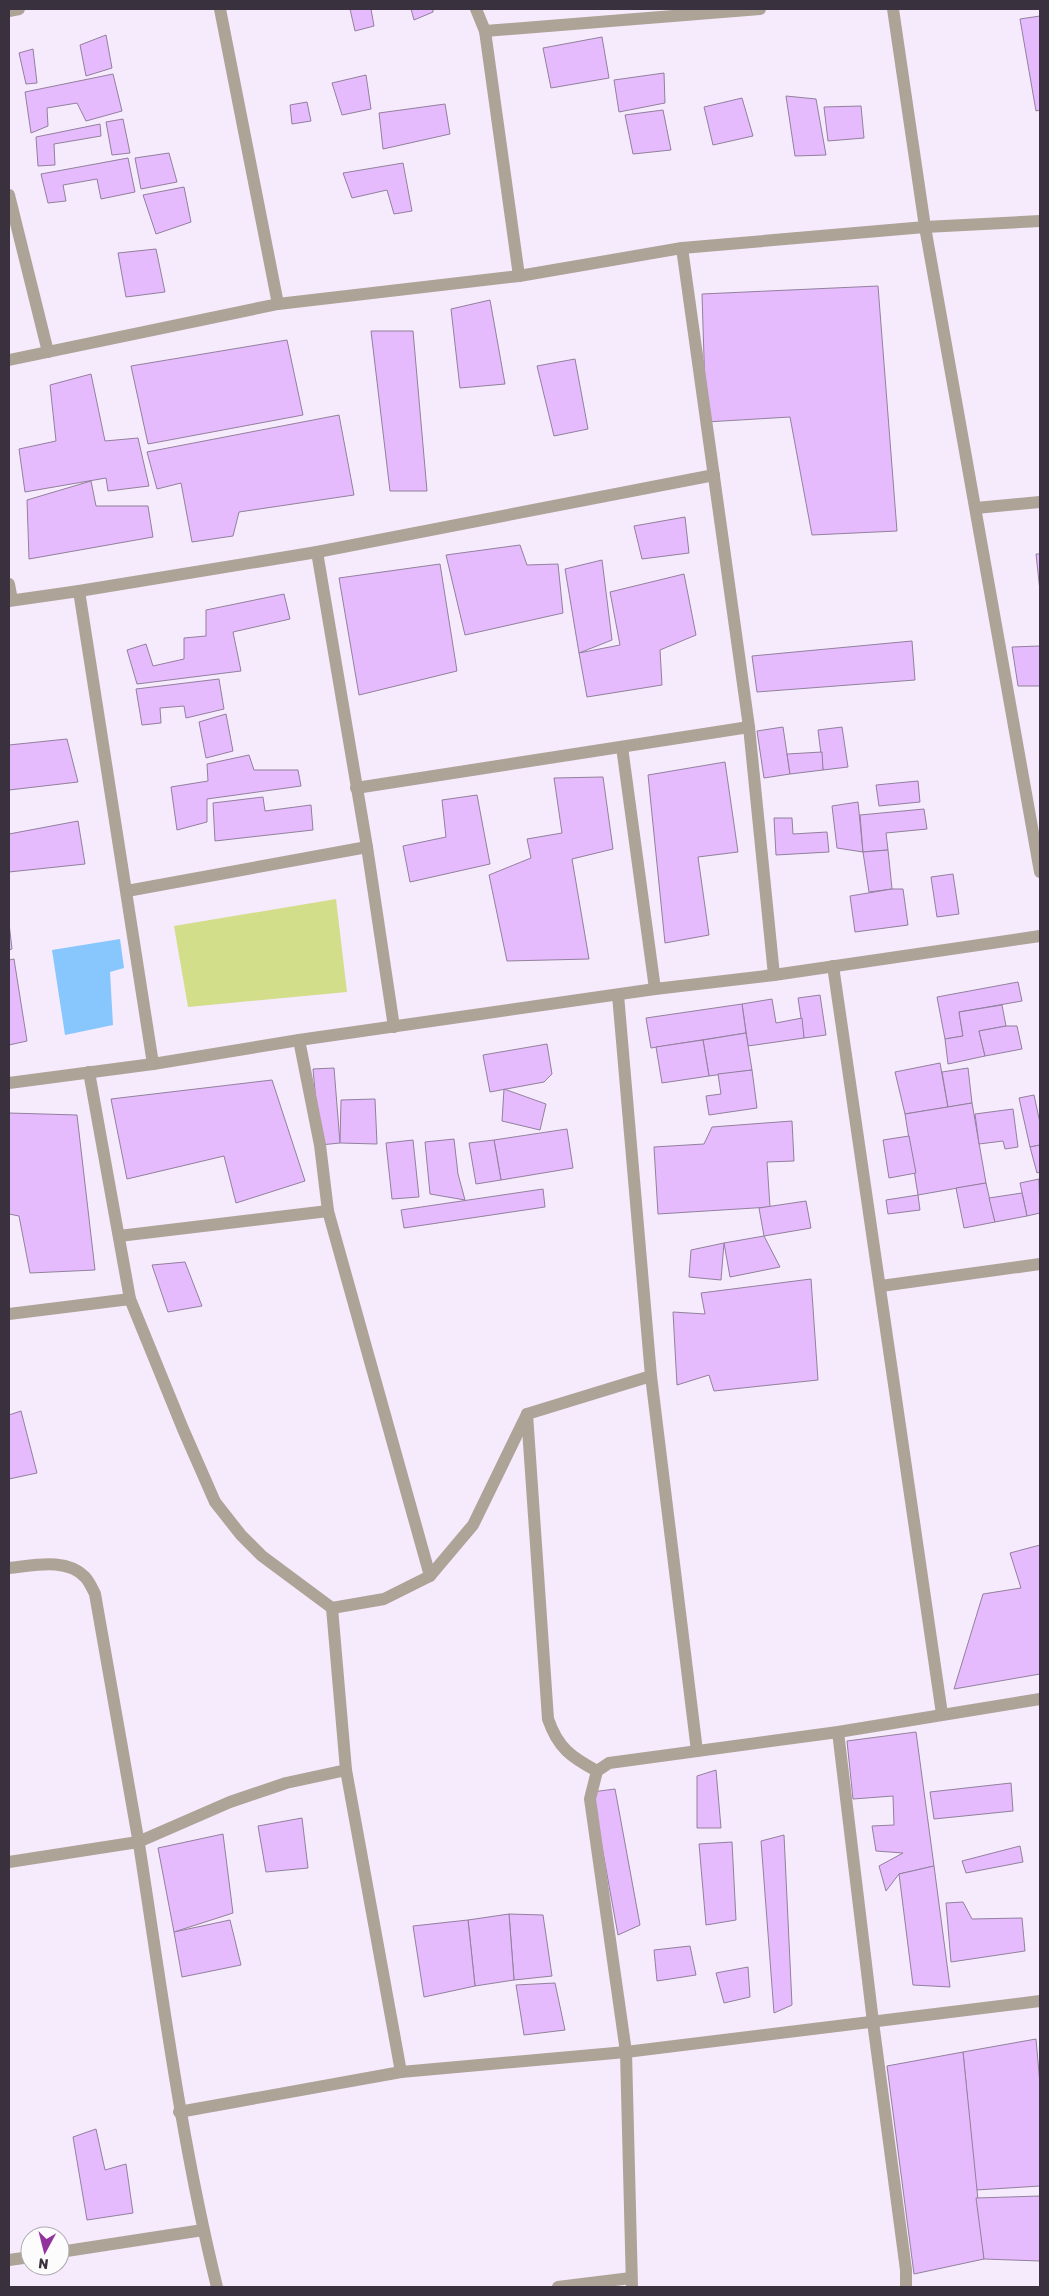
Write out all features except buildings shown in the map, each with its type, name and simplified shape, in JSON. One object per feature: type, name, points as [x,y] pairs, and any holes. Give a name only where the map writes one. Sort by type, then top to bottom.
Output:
[{"type":"street","points":[[9,11],[19,9]]},
{"type":"street","points":[[220,9],[278,304]]},
{"type":"street","points":[[476,9],[484,31],[519,276]]},
{"type":"street","points":[[484,31],[760,9]]},
{"type":"street","points":[[893,9],[925,227],[1040,872]]},
{"type":"street","points":[[9,196],[48,352]]},
{"type":"street","points":[[9,360],[278,304],[519,276],[682,248],[925,227],[1040,221]]},
{"type":"street","points":[[682,248],[748,727],[774,975]]},
{"type":"street","points":[[9,584],[10,601],[79,591],[318,552],[714,475]]},
{"type":"street","points":[[976,508],[1040,502]]},
{"type":"street","points":[[318,552],[367,846],[394,1027]]},
{"type":"street","points":[[79,591],[153,1064]]},
{"type":"street","points":[[356,788],[748,727]]},
{"type":"street","points":[[622,747],[655,989]]},
{"type":"street","points":[[127,891],[367,846]]},
{"type":"street","points":[[9,1083],[153,1064],[299,1040],[655,989],[774,975],[1040,936]]},
{"type":"street","points":[[833,966],[942,1714]]},
{"type":"street","points":[[618,995],[651,1376],[697,1751]]},
{"type":"street","points":[[299,1040],[320,1145],[328,1211],[430,1576]]},
{"type":"street","points":[[89,1072],[130,1299],[182,1429],[215,1502],[241,1535],[262,1556],[332,1608],[384,1598],[430,1576],[473,1525],[527,1414],[651,1376]]},
{"type":"street","points":[[119,1236],[328,1211]]},
{"type":"street","points":[[881,1286],[1040,1264]]},
{"type":"street","points":[[9,1314],[130,1299]]},
{"type":"street","points":[[527,1414],[548,1719],[554,1737],[564,1750],[597,1771]]},
{"type":"street","points":[[9,1568],[48,1564],[72,1568],[85,1577],[95,1594],[138,1842],[179,2112],[203,2230],[217,2287]]},
{"type":"street","points":[[332,1608],[346,1770],[402,2072]]},
{"type":"street","points":[[558,2287],[632,2283],[626,2052],[590,1799],[597,1771],[609,1763],[838,1732],[1040,1699]]},
{"type":"street","points":[[838,1732],[872,2022],[906,2270],[906,2287]]},
{"type":"street","points":[[9,1862],[138,1842],[230,1802],[286,1783],[346,1770]]},
{"type":"street","points":[[179,2112],[402,2072],[626,2052],[1040,2001]]},
{"type":"street","points":[[70,2250],[203,2230]]},
{"type":"green space","points":[[336,899],[347,992],[188,1007],[174,926]]},
{"type":"water","points":[[120,939],[124,968],[110,972],[113,1025],[65,1035],[52,950]]}]
